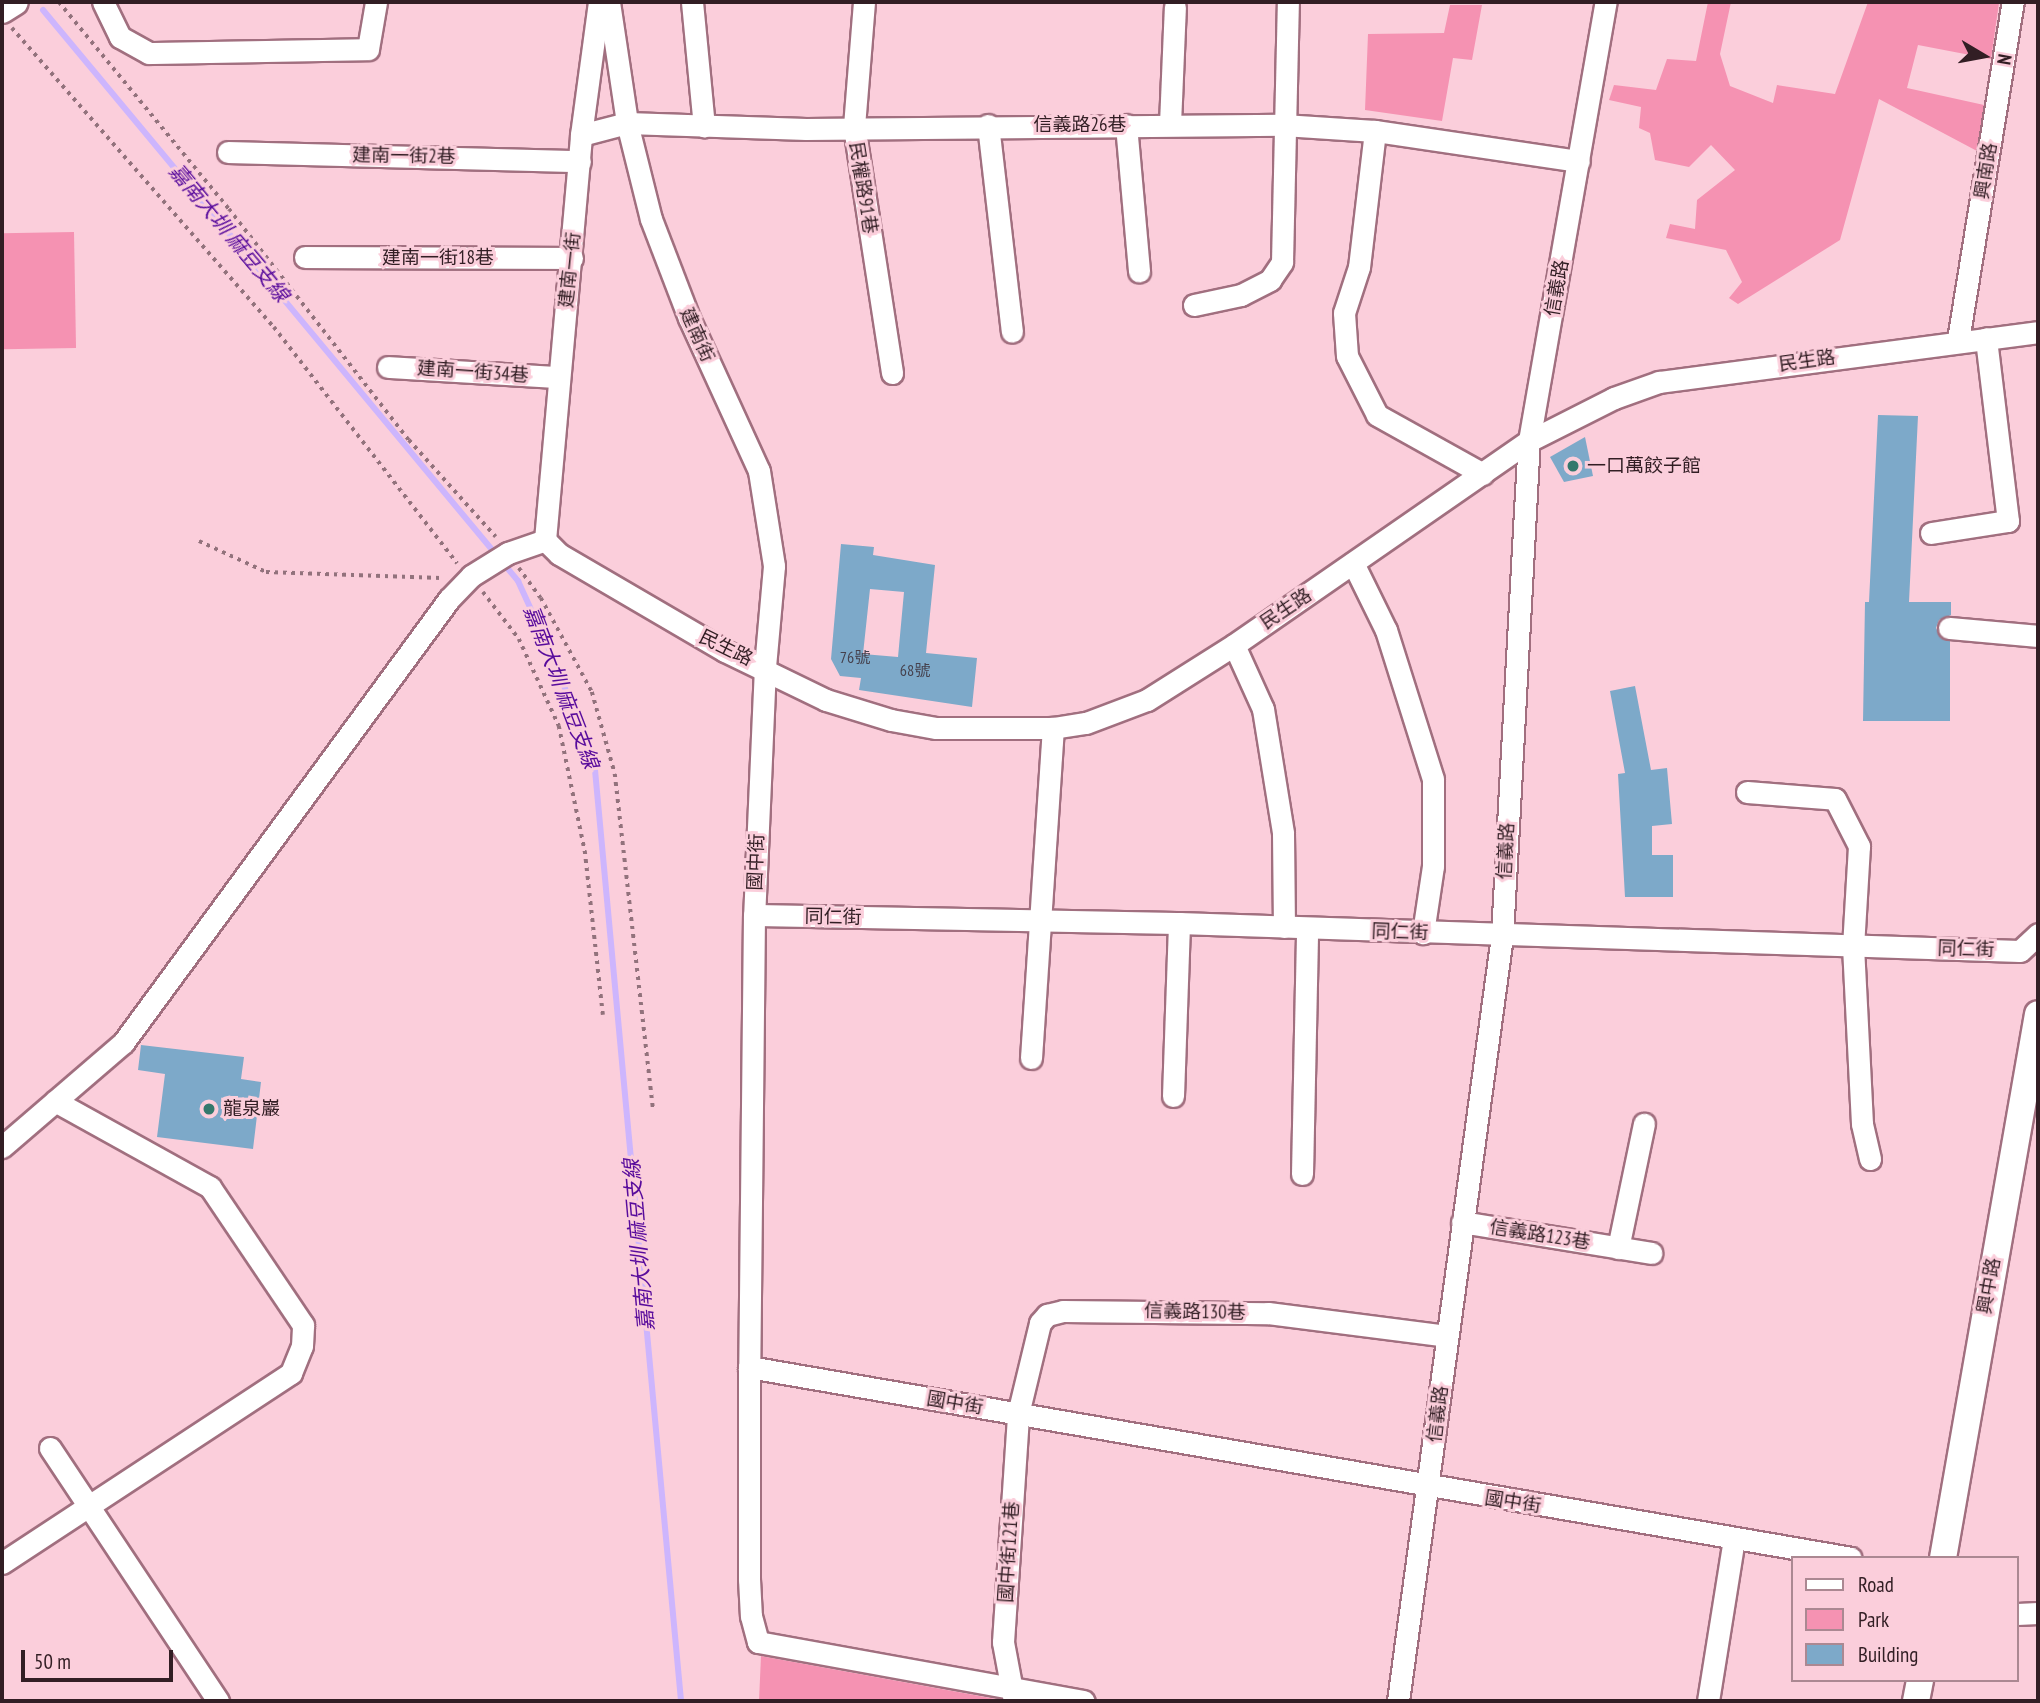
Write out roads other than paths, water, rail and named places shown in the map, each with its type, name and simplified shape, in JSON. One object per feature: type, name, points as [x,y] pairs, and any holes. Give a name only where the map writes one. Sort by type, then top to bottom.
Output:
[{"type":"main road","points":[[2,10],[15,2]]},
{"type":"main road","name":"興中路","points":[[1943,1556],[2038,1014]]},
{"type":"main road","points":[[1916,1701],[1920,1682]]},
{"type":"street","points":[[103,2],[120,37],[149,53],[368,49],[376,2]]},
{"type":"street","name":"建南一街","points":[[545,540],[581,135],[599,2]]},
{"type":"street","name":"建南街","points":[[608,2],[627,123],[666,261],[759,471],[774,566],[765,667]]},
{"type":"street","points":[[692,2],[704,126]]},
{"type":"street","name":"民權路91巷","points":[[864,2],[854,127],[892,373]]},
{"type":"street","points":[[1194,305],[1241,295],[1270,280],[1282,262],[1283,125],[1289,2]]},
{"type":"street","name":"信義路","points":[[1398,1701],[1502,936],[1529,440],[1606,2]]},
{"type":"street","name":"興南路","points":[[1958,340],[2013,2]]},
{"type":"street","points":[[1170,124],[1175,7]]},
{"type":"street","name":"信義路26巷","points":[[581,135],[627,123],[854,127],[1283,125],[1375,131],[1579,160]]},
{"type":"street","points":[[988,125],[1012,332]]},
{"type":"street","points":[[1126,125],[1139,271]]},
{"type":"street","points":[[1375,131],[1359,267],[1344,313],[1347,356],[1377,415],[1483,474]]},
{"type":"street","name":"建南一街2巷","points":[[228,152],[580,161]]},
{"type":"street","name":"建南一街18巷","points":[[305,257],[572,258]]},
{"type":"street","name":"民生路","points":[[545,540],[559,554],[725,651],[765,667],[826,700],[891,720],[936,728],[1053,728],[1086,723],[1147,700],[1234,645],[1529,440],[1659,382],[1958,340],[2038,332]]},
{"type":"street","points":[[1931,533],[2008,521],[1986,338]]},
{"type":"street","name":"建南一街34巷","points":[[388,367],[558,377]]},
{"type":"street","points":[[2,1147],[123,1043],[449,599],[471,576],[508,553],[545,540]]},
{"type":"street","points":[[1353,563],[1386,631],[1433,779],[1433,866],[1423,933]]},
{"type":"street","points":[[1949,628],[2038,636]]},
{"type":"street","points":[[1234,645],[1263,709],[1283,833],[1284,927]]},
{"type":"street","name":"國中街","points":[[765,667],[754,915],[750,1367],[1429,1488],[1839,1556]]},
{"type":"street","points":[[1031,1058],[1053,728]]},
{"type":"street","points":[[1747,792],[1835,799],[1847,817],[1859,846],[1853,946],[1861,1124],[1870,1159]]},
{"type":"street","name":"同仁街","points":[[754,915],[1179,923],[1502,936],[2020,951],[2038,934]]},
{"type":"street","points":[[1174,1096],[1179,923]]},
{"type":"street","points":[[1302,1174],[1307,928]]},
{"type":"street","points":[[2,1563],[291,1373],[302,1346],[303,1325],[210,1187],[55,1101]]},
{"type":"street","name":"信義路123巷","points":[[1618,1248],[1644,1124]]},
{"type":"street","name":"信義路123巷","points":[[1462,1222],[1651,1253]]},
{"type":"street","name":"信義路130巷","points":[[1018,1414],[1040,1323],[1063,1311],[1268,1313],[1447,1336]]},
{"type":"street","points":[[750,1367],[749,1579],[751,1616],[758,1642],[1013,1695],[1084,1701]]},
{"type":"street","name":"國中街121巷","points":[[1013,1695],[1003,1642],[1018,1414]]},
{"type":"street","points":[[50,1448],[218,1701]]},
{"type":"street","points":[[1708,1701],[1734,1538]]},
{"type":"street","points":[[2019,1614],[2038,1613]]},
{"type":"waterway","name":"嘉南大圳 麻豆支線","points":[[43,10],[518,581],[556,664],[595,770],[681,1701]]},
{"type":"place","name":"一口萬餃子館","points":[[1573,466]]},
{"type":"place","name":"龍泉巖","points":[[209,1109]]}]
